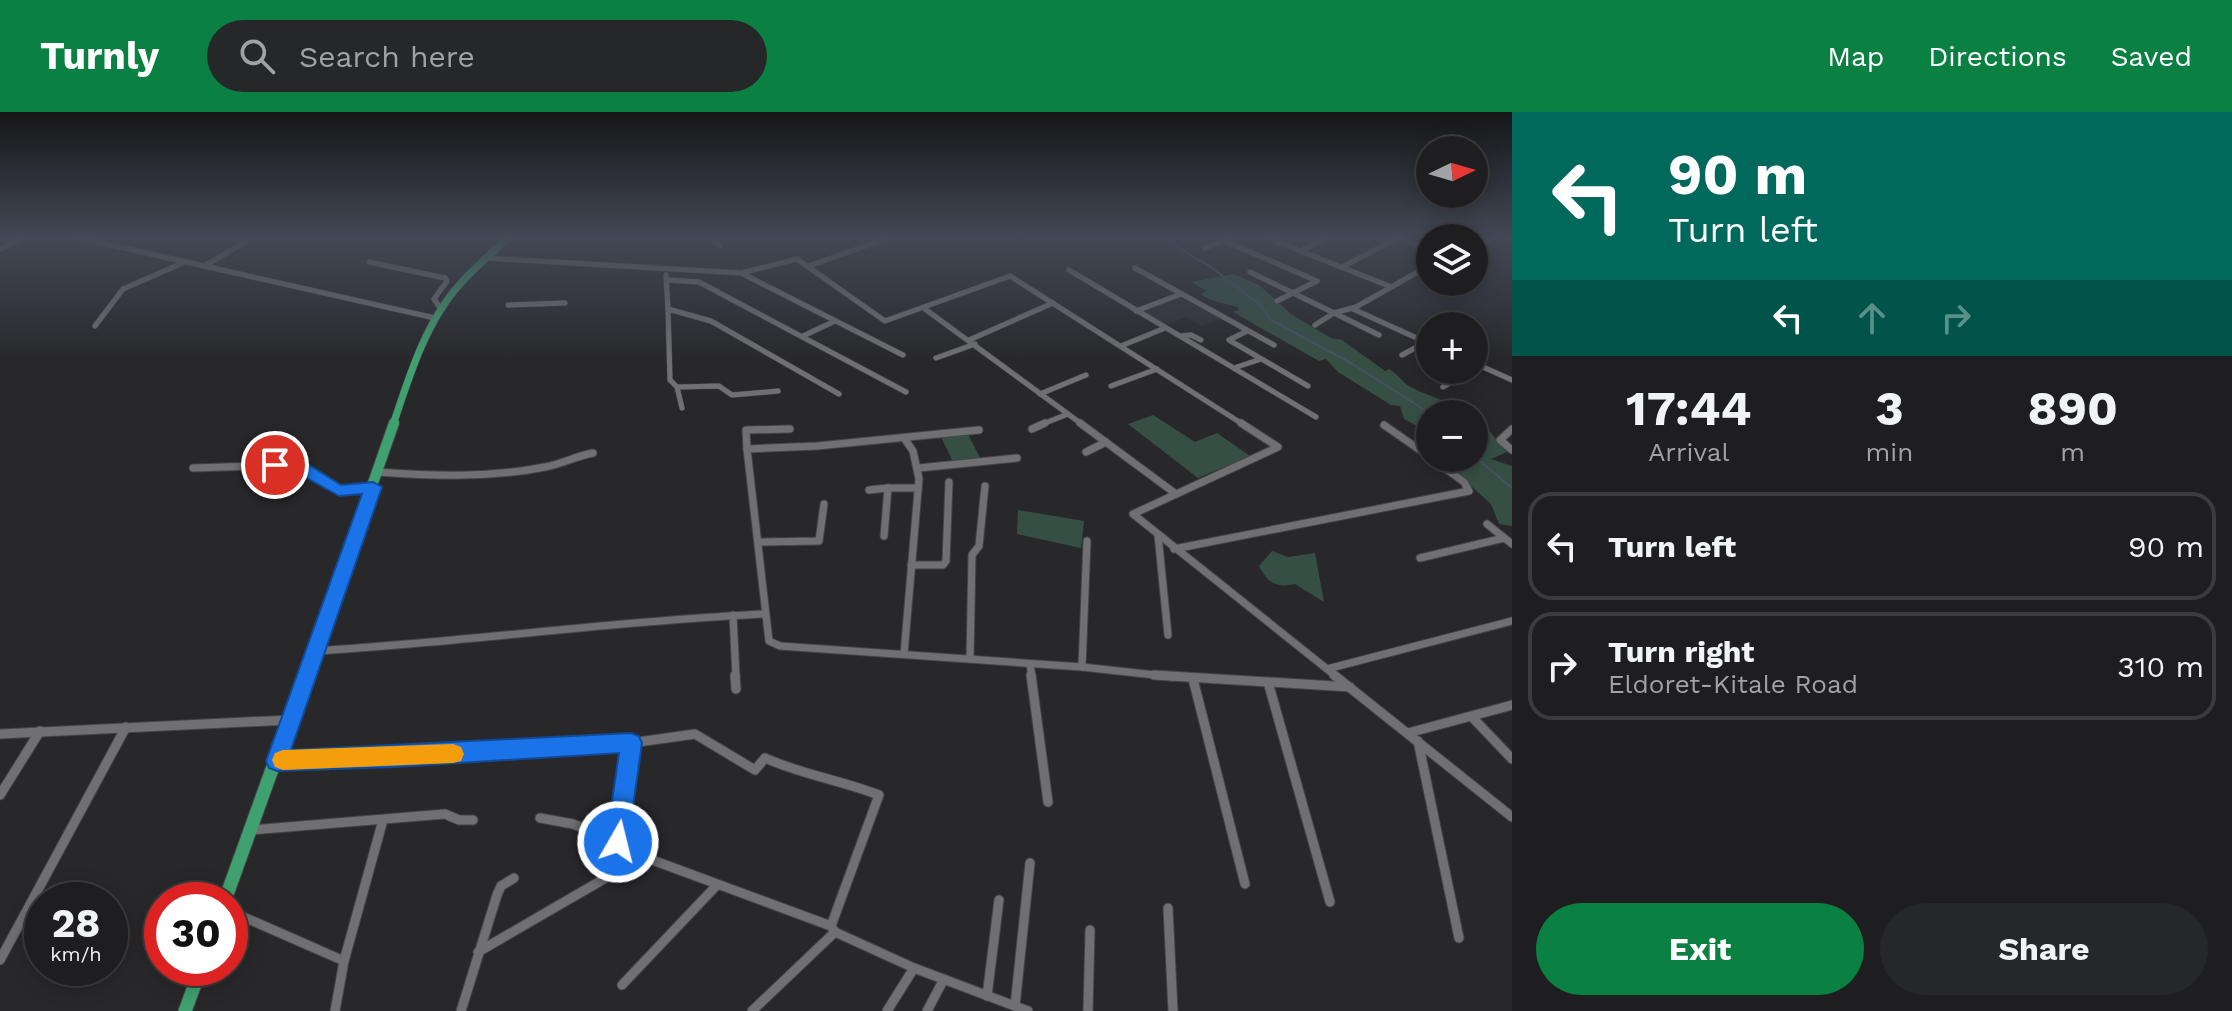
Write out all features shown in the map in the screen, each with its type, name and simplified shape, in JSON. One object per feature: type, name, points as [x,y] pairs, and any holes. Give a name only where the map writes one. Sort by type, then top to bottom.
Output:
[{"type":"highway","points":[[232,882],[277,761],[409,376],[438,314],[466,278]]},
{"type":"highway","points":[[185,1011],[194,986]]},
{"type":"street","points":[[95,326],[111,301],[127,286],[147,278]]},
{"type":"street","points":[[267,278],[438,314],[434,299],[447,281],[445,278]]},
{"type":"street","points":[[751,278],[903,355]]},
{"type":"street","points":[[826,278],[885,321],[925,309],[1000,278]]},
{"type":"street","points":[[1008,278],[1053,303],[1278,447],[1133,514],[1512,817]]},
{"type":"street","points":[[1082,278],[1316,417]]},
{"type":"street","points":[[1153,278],[1274,345]]},
{"type":"street","points":[[1263,278],[1379,335]]},
{"type":"street","points":[[1277,301],[1317,281],[1310,278]]},
{"type":"street","points":[[1369,278],[1389,286]]},
{"type":"street","points":[[1315,325],[1405,278]]},
{"type":"street","points":[[682,408],[677,387],[670,380],[667,280],[699,282],[906,392]]},
{"type":"street","points":[[1136,311],[1181,294]]},
{"type":"street","points":[[508,305],[565,303]]},
{"type":"street","points":[[936,358],[1053,303]]},
{"type":"street","points":[[1351,308],[1416,338]]},
{"type":"street","points":[[668,309],[711,321],[839,394]]},
{"type":"street","points":[[925,309],[1176,494]]},
{"type":"street","points":[[803,336],[835,321]]},
{"type":"street","points":[[1121,346],[1165,328]]},
{"type":"street","points":[[1247,331],[1229,340],[1308,386]]},
{"type":"street","points":[[1180,336],[1191,335],[1201,340]]},
{"type":"street","points":[[1402,355],[1416,349]]},
{"type":"street","points":[[1234,368],[1261,359]]},
{"type":"street","points":[[1111,386],[1157,369]]},
{"type":"street","points":[[1488,372],[1512,380]]},
{"type":"street","points":[[1040,394],[1086,375]]},
{"type":"street","points":[[1443,387],[1448,384]]},
{"type":"street","points":[[677,387],[719,386],[732,395],[778,391]]},
{"type":"street","points":[[1032,429],[1068,414]]},
{"type":"street","points":[[1384,425],[1416,448]]},
{"type":"street","points":[[790,429],[746,430],[767,639],[780,646],[1082,667],[1193,679],[1352,687]]},
{"type":"street","points":[[1512,429],[1500,440],[1512,450]]},
{"type":"street","points":[[747,449],[979,430]]},
{"type":"street","points":[[904,438],[919,468],[904,654]]},
{"type":"street","points":[[1086,452],[1106,442]]},
{"type":"street","points":[[378,472],[496,474],[549,466],[575,455],[593,453]]},
{"type":"street","points":[[919,468],[1017,458]]},
{"type":"street","points":[[193,468],[289,465],[307,471],[339,491],[373,487]]},
{"type":"street","points":[[1174,549],[1469,491],[1464,482],[1450,472]]},
{"type":"street","points":[[911,565],[943,565],[946,561],[949,482]]},
{"type":"street","points":[[970,659],[972,555],[979,546],[985,486]]},
{"type":"street","points":[[884,536],[888,488]]},
{"type":"street","points":[[869,490],[918,488]]},
{"type":"street","points":[[759,542],[819,541],[824,504]]},
{"type":"street","points":[[1487,524],[1512,544]]},
{"type":"street","points":[[1158,535],[1168,635]]},
{"type":"street","points":[[1420,558],[1504,538]]},
{"type":"street","points":[[1082,667],[1087,541]]},
{"type":"street","points":[[315,651],[435,644],[764,614]]},
{"type":"street","points":[[733,615],[736,689]]},
{"type":"street","points":[[1327,669],[1512,621]]},
{"type":"street","points":[[1030,664],[1048,802]]},
{"type":"street","points":[[1193,679],[1245,884]]},
{"type":"street","points":[[1268,682],[1330,902]]},
{"type":"street","points":[[1408,733],[1512,705]]},
{"type":"street","points":[[1472,717],[1512,759]]},
{"type":"street","points":[[0,734],[291,720]]},
{"type":"street","points":[[0,960],[126,727]]},
{"type":"street","points":[[0,795],[40,731]]},
{"type":"street","points":[[277,761],[631,743],[695,734],[755,770],[765,758],[802,774],[844,781],[879,795],[833,929],[752,1011]]},
{"type":"street","points":[[1418,741],[1459,938]]},
{"type":"street","points":[[618,842],[631,743]]},
{"type":"street","points":[[251,830],[445,814],[459,820],[473,820]]},
{"type":"street","points":[[540,818],[573,824],[618,842],[636,854],[833,929],[914,968],[1028,1011]]},
{"type":"street","points":[[335,1011],[344,961],[383,820]]},
{"type":"street","points":[[478,952],[616,872],[636,854]]},
{"type":"street","points":[[1015,1006],[1030,863]]},
{"type":"street","points":[[461,1011],[497,895],[501,886],[514,878]]},
{"type":"street","points":[[622,985],[717,885]]},
{"type":"street","points":[[987,996],[999,900]]},
{"type":"street","points":[[1168,908],[1173,1011]]},
{"type":"street","points":[[248,919],[344,961]]},
{"type":"street","points":[[1088,1011],[1090,930]]},
{"type":"street","points":[[887,1011],[914,968]]},
{"type":"street","points":[[927,1011],[944,979]]},
{"type":"shaded area","points":[[1181,295],[1222,318],[1201,326],[1186,317],[1166,325],[1141,310]]},
{"type":"green space","points":[[1242,278],[1259,285],[1291,314],[1331,338],[1342,340],[1385,371],[1392,371],[1409,386],[1440,400],[1416,400],[1416,425],[1404,419],[1400,406],[1391,405],[1338,372],[1326,359],[1319,361],[1233,312],[1239,310],[1238,307],[1200,294],[1207,291],[1191,282]]},
{"type":"green space","points":[[1153,415],[1195,442],[1217,433],[1250,456],[1198,478],[1128,424]]},
{"type":"green space","points":[[1488,429],[1507,452],[1491,459],[1512,466],[1512,526],[1499,524],[1491,504],[1459,472],[1488,472]]},
{"type":"green space","points":[[967,432],[981,460],[953,462],[940,435]]},
{"type":"green space","points":[[1018,510],[1084,521],[1081,548],[1017,534]]},
{"type":"green space","points":[[1272,551],[1288,557],[1315,553],[1324,602],[1295,584],[1278,585],[1270,581],[1259,566]]},
{"type":"waterway","points":[[1225,278],[1260,305],[1271,320],[1351,363],[1416,404]]},
{"type":"waterway","points":[[1488,468],[1512,488]]},
{"type":"slow traffic","points":[[283,760],[453,754]]},
{"type":"route","points":[[275,465],[300,467],[339,491],[373,487],[277,761],[631,743],[618,842]]}]
